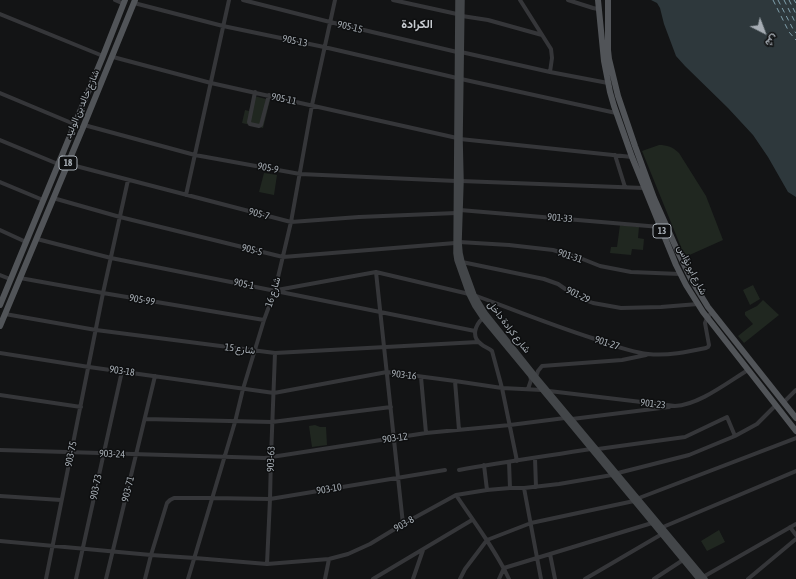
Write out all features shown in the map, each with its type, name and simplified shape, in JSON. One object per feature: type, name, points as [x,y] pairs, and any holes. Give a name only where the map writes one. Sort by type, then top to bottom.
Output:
[{"type":"main road","name":"شارع كرادة داخل","points":[[458,0],[460,15]]},
{"type":"main road","name":"شارع كرادة داخل","points":[[462,0],[459,52],[459,181],[457,260],[472,294],[485,313],[536,377],[598,449],[652,523],[683,560],[702,578]]},
{"type":"main road","name":"شارع ابو نؤاس","points":[[598,0],[604,61],[654,198],[675,247],[697,290],[712,312],[796,418]]},
{"type":"main road","name":"شارع ابو نؤاس","points":[[608,0],[608,83],[616,113],[632,157],[680,274],[707,318],[796,431]]},
{"type":"main road","name":"شارع خالد بن الوليد","points":[[0,304],[125,2]]},
{"type":"main road","name":"شارع خالد بن الوليد","points":[[0,326],[135,2]]},
{"type":"main road","name":"شارع كرادة داخل","points":[[457,242],[475,306],[483,318],[591,449],[615,474]]},
{"type":"main road","name":"شارع كرادة داخل","points":[[636,500],[663,527],[702,578]]},
{"type":"street","points":[[115,0],[125,2]]},
{"type":"street","points":[[186,195],[229,0]]},
{"type":"street","name":"905-15","points":[[243,0],[459,52],[608,83]]},
{"type":"street","name":"شارع 16","points":[[188,579],[235,422],[243,389],[264,320],[275,290],[300,174],[324,47],[335,0]]},
{"type":"street","points":[[393,0],[488,20],[542,35]]},
{"type":"street","points":[[520,0],[551,49],[552,58],[550,72]]},
{"type":"street","points":[[568,0],[598,9]]},
{"type":"street","name":"905-13","points":[[135,2],[223,26],[324,47],[616,113]]},
{"type":"street","points":[[0,14],[103,56]]},
{"type":"street","name":"905-11","points":[[113,56],[211,83],[459,139],[632,157]]},
{"type":"street","points":[[255,92],[249,122],[250,124],[259,126],[262,125],[269,95]]},
{"type":"street","points":[[0,93],[74,124]]},
{"type":"street","name":"905-9","points":[[84,125],[195,155],[300,174],[644,188]]},
{"type":"street","points":[[0,140],[58,164]]},
{"type":"street","points":[[615,155],[625,187]]},
{"type":"street","name":"905-7","points":[[68,164],[290,222],[458,212]]},
{"type":"street","name":"903-75","points":[[46,579],[103,293],[128,180]]},
{"type":"street","points":[[0,182],[43,200]]},
{"type":"street","name":"905-5","points":[[53,198],[120,217],[283,257],[457,242]]},
{"type":"street","name":"901-33","points":[[458,212],[660,227]]},
{"type":"street","points":[[0,230],[26,242]]},
{"type":"street","name":"905-1","points":[[37,239],[111,258],[475,331]]},
{"type":"street","name":"901-31","points":[[457,242],[509,245],[553,250],[600,266],[631,272],[680,274]]},
{"type":"street","name":"901-29","points":[[462,262],[544,279],[558,284],[582,299],[593,303],[620,308],[698,304]]},
{"type":"street","points":[[275,290],[376,272],[395,438],[403,524]]},
{"type":"street","name":"901-27","points":[[376,272],[472,294],[567,330],[633,352],[666,354],[682,353],[706,348],[709,345],[705,323],[707,318]]},
{"type":"street","points":[[0,274],[10,279]]},
{"type":"street","name":"905-99","points":[[20,278],[264,320]]},
{"type":"street","points":[[707,318],[712,312]]},
{"type":"street","name":"شارع 15","points":[[5,314],[96,330],[275,353],[478,342]]},
{"type":"street","points":[[483,318],[478,323],[475,331],[476,337],[481,345],[492,351],[502,388],[517,461]]},
{"type":"street","name":"903-18","points":[[0,352],[89,367],[243,389]]},
{"type":"street","name":"903-63","points":[[267,564],[275,353]]},
{"type":"street","points":[[536,377],[542,366],[622,360],[649,354]]},
{"type":"street","name":"901-23","points":[[549,391],[675,406],[693,402],[748,370]]},
{"type":"street","name":"903-73","points":[[76,579],[122,371]]},
{"type":"street","name":"903-16","points":[[243,389],[274,393],[387,372],[502,388],[542,390]]},
{"type":"street","points":[[528,389],[531,380],[529,374]]},
{"type":"street","name":"903-71","points":[[106,579],[155,376]]},
{"type":"street","points":[[421,376],[426,434]]},
{"type":"street","points":[[455,381],[459,430]]},
{"type":"street","points":[[784,402],[796,390]]},
{"type":"street","points":[[0,395],[80,407]]},
{"type":"street","name":"903-8","points":[[0,541],[267,564],[329,559],[348,554],[370,544],[456,495],[487,490],[559,484],[615,474],[689,455],[735,436],[757,424],[776,405]]},
{"type":"street","points":[[572,419],[675,406]]},
{"type":"street","points":[[145,419],[272,422],[391,407]]},
{"type":"street","points":[[598,449],[685,437],[728,417],[735,436]]},
{"type":"street","name":"903-12","points":[[224,457],[265,458],[395,438],[566,418]]},
{"type":"street","points":[[460,579],[464,569],[487,540],[531,523],[636,500],[796,438]]},
{"type":"street","points":[[459,470],[591,449]]},
{"type":"street","name":"903-24","points":[[0,450],[224,457]]},
{"type":"street","points":[[535,458],[536,487]]},
{"type":"street","points":[[509,462],[510,488]]},
{"type":"street","points":[[484,465],[487,490]]},
{"type":"street","name":"903-10","points":[[151,555],[167,503],[174,498],[270,499],[444,470]]},
{"type":"street","points":[[663,527],[796,470]]},
{"type":"street","points":[[524,488],[541,579]]},
{"type":"street","points":[[456,495],[487,540],[509,579]]},
{"type":"street","points":[[0,496],[61,500]]},
{"type":"street","points":[[373,579],[472,520]]},
{"type":"street","points":[[499,579],[504,568],[652,523]]},
{"type":"street","points":[[702,578],[796,524]]},
{"type":"street","points":[[790,528],[796,535]]},
{"type":"street","points":[[585,579],[662,534]]},
{"type":"street","points":[[748,579],[796,539]]},
{"type":"street","points":[[413,579],[423,549]]},
{"type":"street","points":[[550,554],[555,579]]},
{"type":"street","points":[[145,579],[151,555]]},
{"type":"street","points":[[325,579],[329,559]]},
{"type":"street","points":[[657,578],[683,560]]},
{"type":"shaded area","points":[[651,0],[796,0],[796,197],[788,192],[768,157],[753,135],[676,56],[664,24],[660,8],[657,3]]},
{"type":"shaded area","points":[[254,96],[270,100],[263,128],[242,123],[245,110],[249,111]]},
{"type":"shaded area","points":[[659,145],[670,147],[679,153],[706,196],[723,240],[685,257],[642,151]]},
{"type":"shaded area","points":[[264,173],[277,175],[274,195],[259,192]]},
{"type":"shaded area","points":[[620,225],[639,227],[638,238],[644,239],[643,250],[632,249],[631,255],[610,253],[611,247],[617,247]]},
{"type":"shaded area","points":[[753,285],[760,299],[750,305],[743,290]]},
{"type":"shaded area","points":[[763,300],[779,315],[744,343],[738,336],[753,324],[745,315],[745,312],[757,306]]},
{"type":"shaded area","points":[[315,425],[326,427],[327,445],[312,447],[309,426]]},
{"type":"shaded area","points":[[719,530],[725,542],[707,551],[701,541]]},
{"type":"ferry route","points":[[773,0],[789,32],[796,40]]},
{"type":"ferry route","points":[[778,0],[796,33]]},
{"type":"ferry route","points":[[784,0],[796,24]]},
{"type":"ferry route","points":[[789,0],[796,14]]},
{"type":"district","name":"الكرادة","points":[[417,24]]}]
